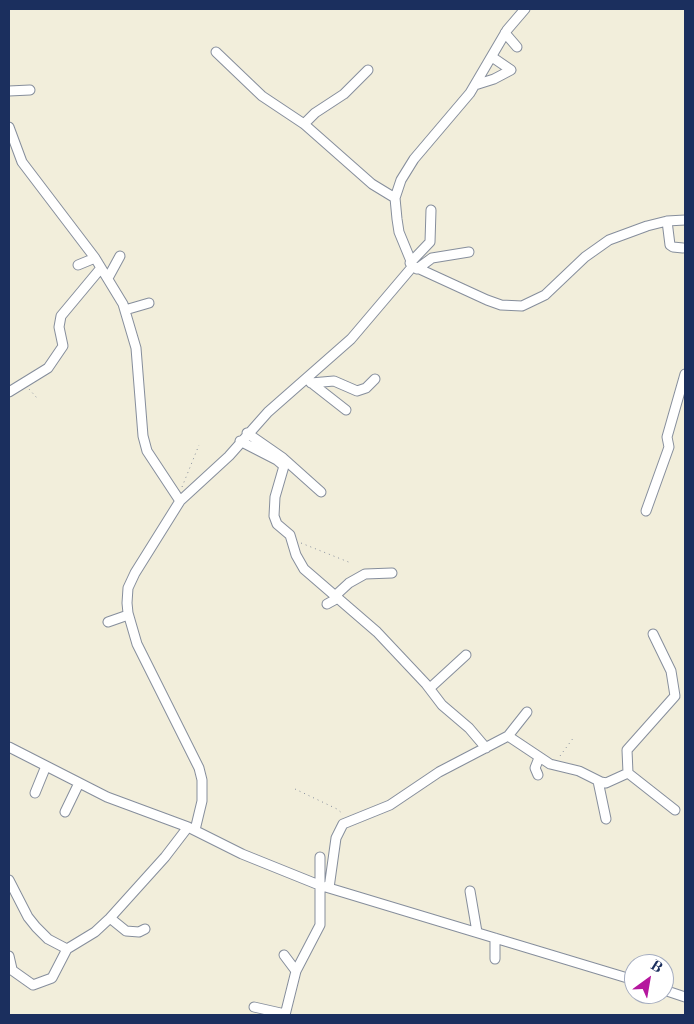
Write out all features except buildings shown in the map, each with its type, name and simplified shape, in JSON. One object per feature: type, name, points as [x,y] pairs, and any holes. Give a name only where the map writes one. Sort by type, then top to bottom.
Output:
[{"type":"street","points":[[524,9],[505,34],[475,85],[414,159],[401,180],[395,198],[399,232],[413,266],[487,300],[501,305],[522,306],[545,295],[585,257],[609,240],[627,232],[667,221],[685,220]]},
{"type":"street","points":[[505,34],[517,47]]},
{"type":"street","points":[[216,52],[262,96],[304,124],[372,184],[395,198]]},
{"type":"street","points":[[475,85],[494,79],[511,70],[492,57]]},
{"type":"street","points":[[304,124],[314,113],[344,94],[368,70]]},
{"type":"street","points":[[9,91],[30,90]]},
{"type":"street","points":[[9,128],[22,162],[102,268],[125,310],[136,348],[143,436],[147,451],[179,499]]},
{"type":"street","points":[[9,956],[10,968],[27,982],[38,984],[52,978],[67,949],[96,932],[192,828],[202,801],[202,780],[199,768],[145,660],[128,615],[128,588],[134,573],[179,499],[223,462],[247,433],[268,412],[309,381],[350,339],[413,266],[430,242],[431,210]]},
{"type":"street","points":[[667,221],[670,245],[683,248]]},
{"type":"street","points":[[413,266],[432,258],[469,252]]},
{"type":"street","points":[[108,278],[120,256]]},
{"type":"street","points":[[78,265],[95,258]]},
{"type":"street","points":[[9,392],[45,371],[64,342],[59,328],[61,316],[102,268]]},
{"type":"street","points":[[125,310],[149,303]]},
{"type":"street","points":[[646,512],[669,447],[667,438],[682,395],[685,374]]},
{"type":"street","points":[[309,381],[334,381],[357,391],[366,388],[375,379]]},
{"type":"street","points":[[309,381],[346,410]]},
{"type":"street","points":[[247,433],[282,458],[321,492]]},
{"type":"street","points":[[240,442],[277,460],[284,466],[275,497],[274,516],[276,524],[290,535],[296,555],[304,569],[312,578],[377,632],[430,688],[442,705],[469,728],[486,748]]},
{"type":"street","points":[[327,604],[337,597],[349,583],[365,574],[392,573]]},
{"type":"street","points":[[108,622],[128,615]]},
{"type":"street","points":[[628,773],[628,750],[675,696],[671,671],[653,634]]},
{"type":"street","points":[[430,688],[466,655]]},
{"type":"street","points":[[329,888],[336,838],[339,830],[347,821],[390,805],[418,789],[439,772],[508,736],[527,712]]},
{"type":"street","points":[[508,736],[539,758],[553,765],[579,771],[598,781],[606,782],[628,773]]},
{"type":"street","points":[[9,748],[107,797],[192,828],[242,854],[319,885],[624,977]]},
{"type":"street","points":[[538,776],[535,768],[539,758]]},
{"type":"street","points":[[35,793],[46,766]]},
{"type":"street","points":[[628,773],[675,810]]},
{"type":"street","points":[[598,781],[606,819]]},
{"type":"street","points":[[65,812],[79,783]]},
{"type":"street","points":[[254,1007],[285,1014],[296,970],[320,925],[322,911],[319,885],[320,857]]},
{"type":"street","points":[[9,880],[24,911],[36,927],[48,938],[67,949]]},
{"type":"street","points":[[470,891],[477,932]]},
{"type":"street","points":[[110,918],[126,931],[139,932],[145,929]]},
{"type":"street","points":[[495,938],[495,959]]},
{"type":"street","points":[[284,955],[296,970]]},
{"type":"path","points":[[24,382],[37,398]]},
{"type":"path","points":[[179,499],[199,445]]},
{"type":"path","points":[[299,541],[351,564]]},
{"type":"path","points":[[553,765],[574,737]]},
{"type":"path","points":[[295,789],[337,809],[347,821]]}]
